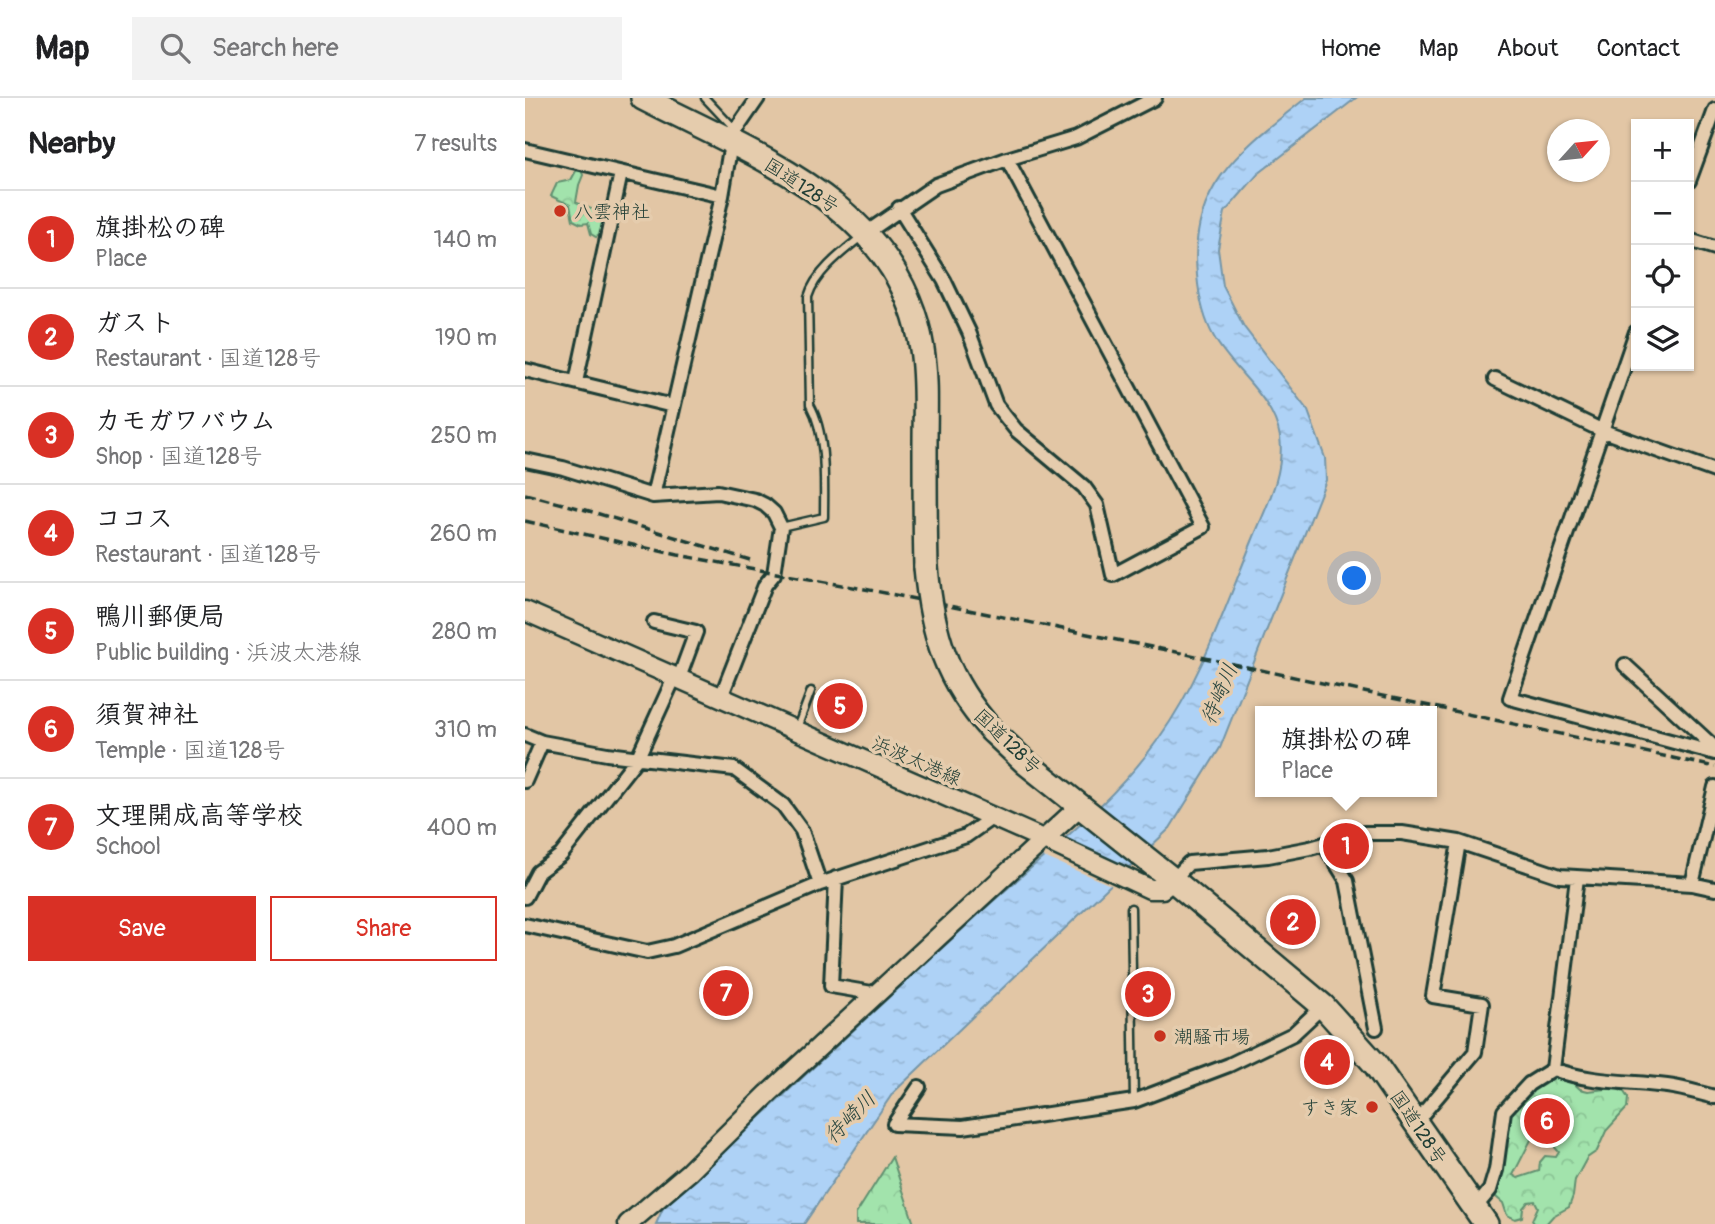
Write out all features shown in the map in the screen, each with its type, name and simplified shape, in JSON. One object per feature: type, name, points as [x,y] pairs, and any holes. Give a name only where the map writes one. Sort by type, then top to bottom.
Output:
[{"type":"highway","name":"国道128号","points":[[643,98],[734,137],[829,199],[883,252],[905,290],[912,307],[922,351],[926,567],[932,617],[942,656],[964,696],[992,731],[1026,763],[1173,880],[1323,1006],[1375,1063],[1479,1218]]},
{"type":"main road","name":"浜波太港線","points":[[525,611],[1135,882],[1155,890],[1162,889],[1173,880]]},
{"type":"main road","points":[[628,1224],[689,1172],[768,1094],[878,994],[1051,843],[1084,809]]},
{"type":"street","points":[[653,496],[734,137],[758,98]]},
{"type":"street","points":[[866,233],[936,185],[1076,138],[1155,98]]},
{"type":"street","points":[[1694,167],[1715,110]]},
{"type":"street","points":[[525,150],[722,196]]},
{"type":"street","points":[[899,208],[944,280],[969,332],[996,405],[1016,430],[1084,487],[1097,505],[1113,575],[1203,527],[1007,159]]},
{"type":"street","points":[[576,382],[621,173]]},
{"type":"street","points":[[1694,242],[1715,248]]},
{"type":"street","points":[[1631,347],[1510,698],[1715,750]]},
{"type":"street","points":[[525,370],[673,406]]},
{"type":"street","points":[[1495,379],[1603,431],[1715,471]]},
{"type":"street","points":[[525,460],[563,468],[653,496],[706,492],[755,500],[774,513],[781,527],[774,574],[765,584],[722,697]]},
{"type":"street","points":[[525,897],[538,872],[561,855],[638,757],[677,677],[696,632],[654,622]]},
{"type":"street","points":[[1625,665],[1715,750]]},
{"type":"street","points":[[525,735],[542,742],[734,769],[783,805],[801,831],[820,884]]},
{"type":"street","points":[[525,781],[542,742]]},
{"type":"street","points":[[1692,884],[1715,787]]},
{"type":"street","points":[[525,925],[647,952],[674,946],[820,884],[966,836],[993,817]]},
{"type":"street","points":[[1173,880],[1183,867],[1201,860],[1268,856],[1324,845],[1354,834],[1373,832],[1413,834],[1459,842],[1544,872],[1577,878],[1692,884],[1715,889]]},
{"type":"street","points":[[1415,1123],[1472,1056],[1482,1004],[1433,996],[1459,842]]},
{"type":"street","points":[[1324,845],[1347,881],[1376,1028]]},
{"type":"street","points":[[836,878],[831,986],[878,994]]},
{"type":"street","points":[[1553,1069],[1577,878]]},
{"type":"street","points":[[919,1087],[894,1124],[963,1127],[1134,1101],[1229,1065],[1293,1034],[1323,1006]]},
{"type":"street","points":[[1553,1069],[1572,1076],[1667,1086],[1715,1097]]},
{"type":"street","points":[[1479,1218],[1496,1170],[1504,1111],[1529,1084],[1553,1069]]},
{"type":"lane","points":[[705,98],[734,137]]},
{"type":"lane","points":[[781,527],[824,517],[823,468],[817,418],[810,405],[808,298],[818,277],[866,233]]},
{"type":"lane","points":[[796,730],[811,691]]},
{"type":"lane","points":[[1131,908],[1134,1101]]},
{"type":"green space","points":[[577,169],[581,170],[583,175],[576,202],[597,211],[602,218],[603,233],[596,237],[591,234],[588,223],[581,224],[573,220],[570,205],[551,196],[557,183],[571,180]]},
{"type":"green space","points":[[1558,1076],[1568,1078],[1580,1089],[1588,1091],[1616,1088],[1628,1098],[1627,1108],[1606,1131],[1597,1151],[1587,1158],[1575,1180],[1569,1207],[1553,1216],[1546,1224],[1534,1224],[1532,1220],[1538,1207],[1535,1201],[1528,1202],[1523,1208],[1522,1217],[1515,1219],[1507,1215],[1503,1203],[1496,1197],[1496,1191],[1511,1115],[1522,1095],[1543,1081]],"holes":[[[1555,1099],[1561,1102],[1563,1121],[1552,1144],[1559,1152],[1556,1157],[1545,1156],[1540,1162],[1539,1171],[1518,1178],[1513,1175],[1533,1136],[1527,1124],[1547,1103]]]},
{"type":"green space","points":[[892,1157],[914,1224],[856,1224],[856,1214]]},
{"type":"water","name":"待崎川","points":[[1306,98],[1356,98],[1258,174],[1225,212],[1218,249],[1223,286],[1244,327],[1308,411],[1325,458],[1326,480],[1220,748],[1170,828],[893,1093],[804,1224],[656,1224],[663,1208],[1120,786],[1159,738],[1188,691],[1212,642],[1269,502],[1280,464],[1281,450],[1276,422],[1269,409],[1222,349],[1204,315],[1197,275],[1201,216],[1211,193],[1241,152]]},
{"type":"pier","points":[[1059,837],[1132,868],[1113,886],[1039,855]]},
{"type":"railway","points":[[525,494],[750,560]]},
{"type":"railway","points":[[525,521],[678,555],[875,591],[1430,706]]},
{"type":"railway","points":[[1437,708],[1715,767]]},
{"type":"place","name":"八雲神社","points":[[560,211]]},
{"type":"place","name":"鴨川郵便局","points":[[840,706]]},
{"type":"place","name":"旗掛松の碑","points":[[1346,846]]},
{"type":"place","name":"ガスト","points":[[1293,922]]},
{"type":"place","name":"文理開成高等学校","points":[[726,993]]},
{"type":"place","name":"カモガワバウム","points":[[1148,994]]},
{"type":"place","name":"潮騒市場","points":[[1160,1036]]},
{"type":"place","name":"ココス","points":[[1327,1062]]},
{"type":"place","name":"すき家","points":[[1372,1107]]},
{"type":"place","name":"須賀神社","points":[[1547,1121]]}]
